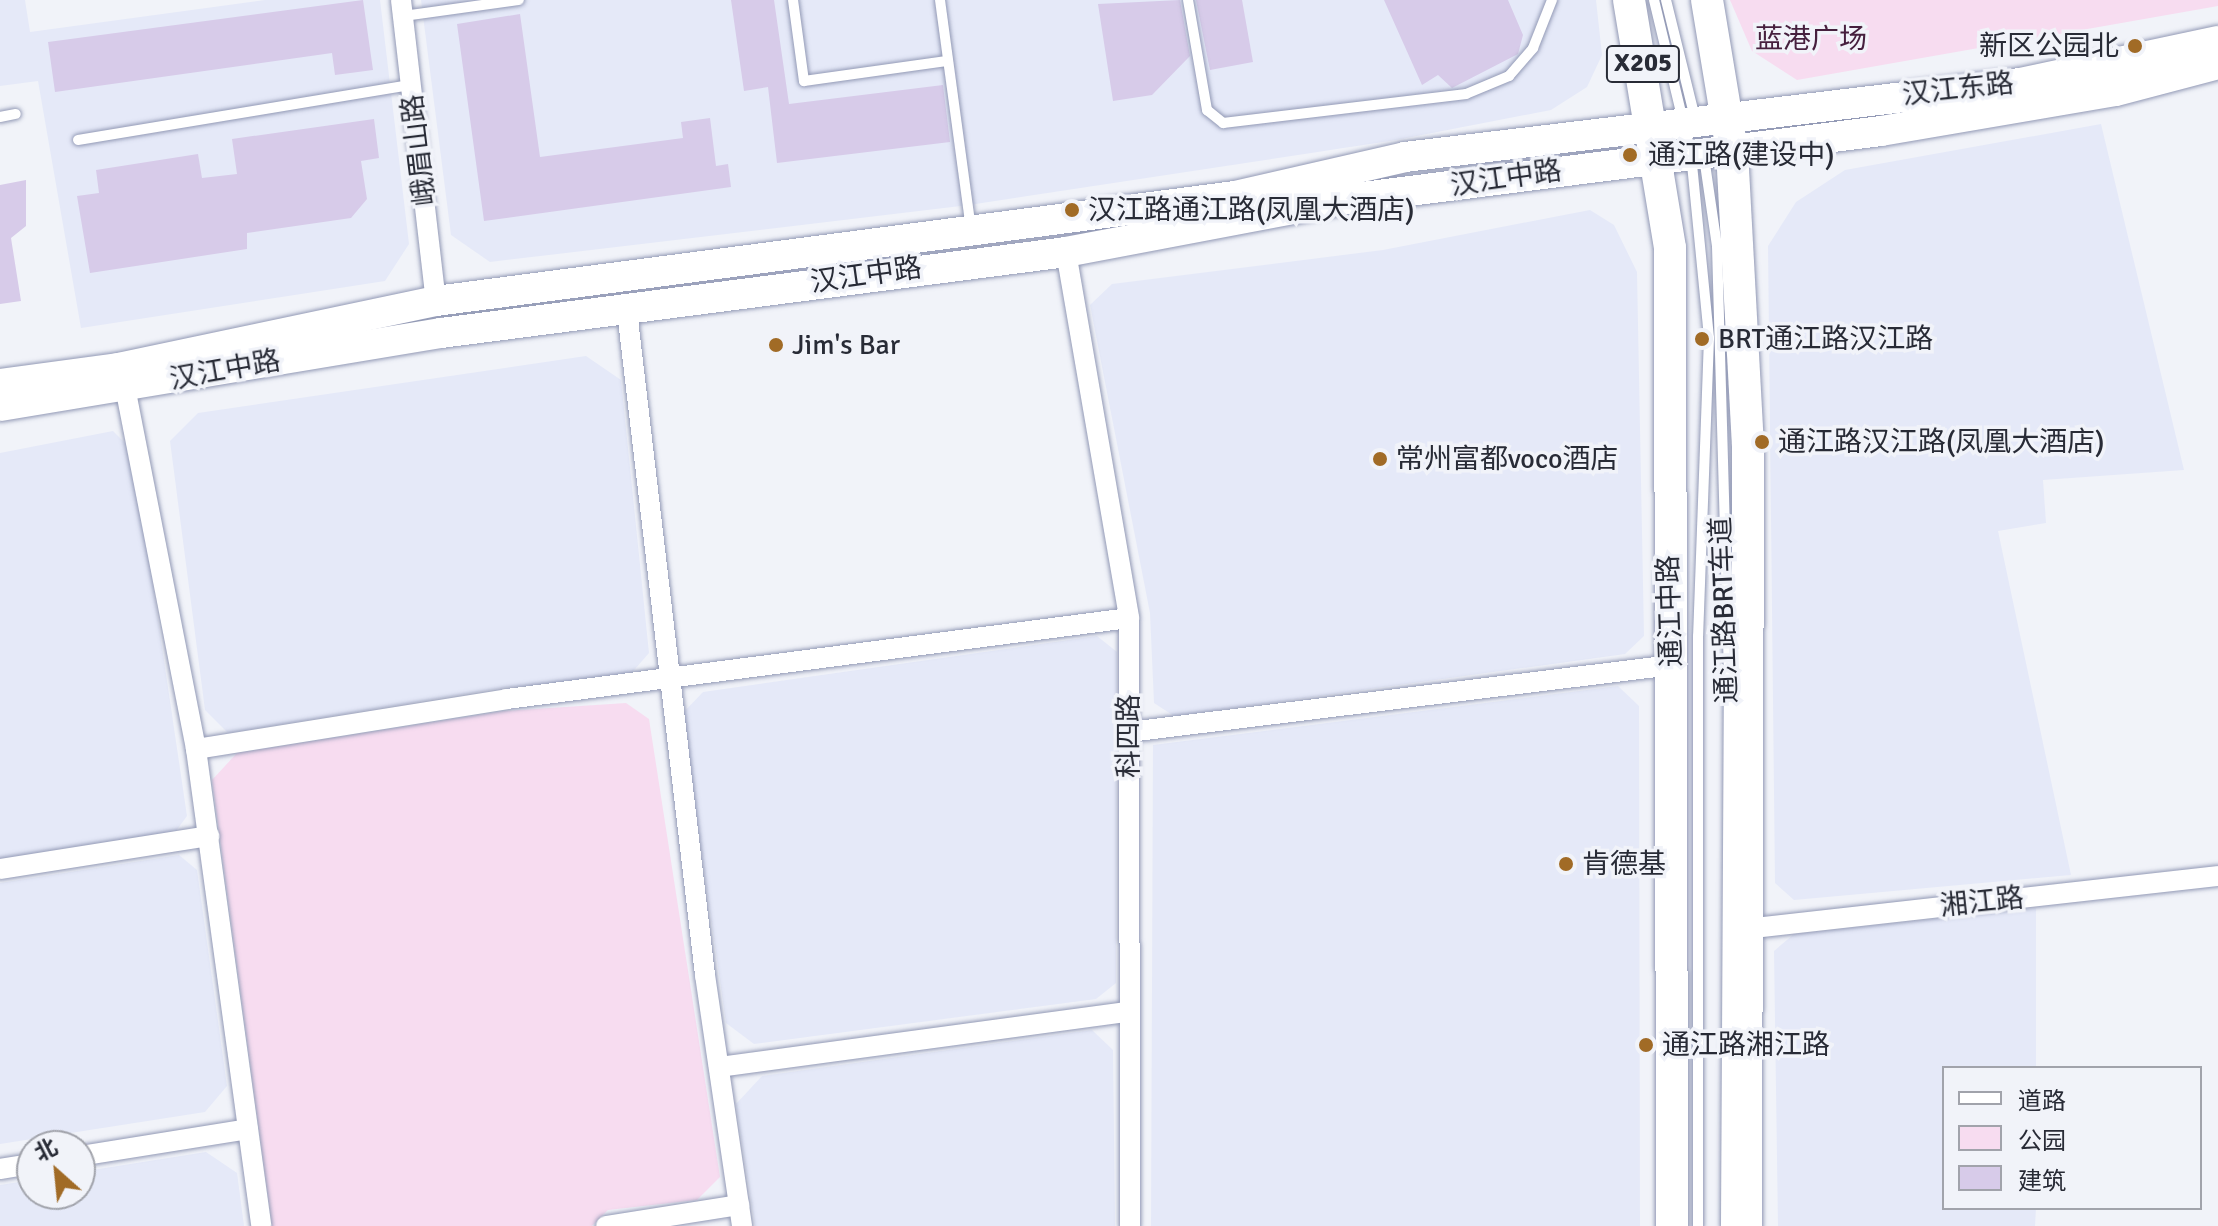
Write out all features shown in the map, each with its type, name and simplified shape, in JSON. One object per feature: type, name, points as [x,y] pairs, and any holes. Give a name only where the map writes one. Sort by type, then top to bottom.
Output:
[{"type":"main road","name":"通江中路","points":[[1629,0],[1684,130],[1670,248],[1672,1226]]},
{"type":"main road","name":"X205","points":[[1684,130],[1707,0]]},
{"type":"main road","name":"汉江东路","points":[[1684,130],[2020,83],[2218,41]]},
{"type":"main road","name":"汉江东路","points":[[1709,152],[2116,91],[2218,64]]},
{"type":"main road","points":[[1684,130],[1709,152],[1748,445],[1746,1226]]},
{"type":"main road","name":"汉江中路","points":[[0,406],[441,333],[1066,252],[1347,199],[1684,130]]},
{"type":"main road","name":"汉江中路","points":[[0,384],[118,368],[436,301],[1235,196],[1405,157],[1684,130],[1709,152]]},
{"type":"street","name":"峨眉山路","points":[[402,8],[436,301]]},
{"type":"street","name":"科四路","points":[[1066,252],[1129,618],[1130,1226]]},
{"type":"street","points":[[627,311],[669,682],[742,1226]]},
{"type":"street","points":[[125,387],[196,749],[261,1226]]},
{"type":"street","points":[[196,749],[507,699],[669,682],[1129,618]]},
{"type":"street","points":[[1129,732],[1672,665]]},
{"type":"street","points":[[0,869],[209,836]]},
{"type":"street","name":"湘江路","points":[[1745,929],[2218,876]]},
{"type":"street","points":[[719,1067],[1128,1012]]},
{"type":"street","points":[[96,1153],[248,1129]]},
{"type":"street","points":[[606,1226],[739,1205]]},
{"type":"lane","points":[[402,8],[519,0]]},
{"type":"lane","points":[[793,0],[804,81],[947,61]]},
{"type":"lane","points":[[940,0],[972,232]]},
{"type":"lane","points":[[1188,0],[1207,110],[1223,123],[1466,94],[1509,76],[1533,48],[1552,0]]},
{"type":"lane","points":[[1654,0],[1684,130]]},
{"type":"lane","points":[[1666,0],[1684,130]]},
{"type":"lane","points":[[78,140],[411,85]]},
{"type":"lane","points":[[0,117],[16,114]]},
{"type":"lane","name":"通江路BRT车道","points":[[1709,152],[1717,246],[1729,667],[1726,1226]]},
{"type":"lane","name":"通江路BRT车道","points":[[1698,1226],[1698,636],[1709,338],[1709,152]]},
{"type":"lane","points":[[1729,667],[1745,929]]},
{"type":"shaded area","points":[[0,0],[25,0],[30,32],[265,0],[380,0],[409,244],[385,281],[81,328],[38,81],[0,86]]},
{"type":"shaded area","points":[[421,0],[1596,0],[1602,55],[1587,87],[1551,110],[1396,140],[969,205],[490,262],[451,235]]},
{"type":"shaded area","points":[[2101,124],[2184,470],[2043,480],[2046,523],[1998,531],[2071,875],[1794,900],[1775,883],[1768,246],[1796,202],[1845,170]]},
{"type":"shaded area","name":"常州富都voco酒店","points":[[1590,210],[1614,225],[1637,272],[1644,636],[1625,654],[1174,716],[1154,703],[1150,613],[1090,305],[1112,284],[1383,250]]},
{"type":"shaded area","points":[[586,356],[621,380],[649,653],[628,677],[507,687],[228,733],[205,710],[170,441],[198,413]]},
{"type":"shaded area","points":[[113,431],[133,451],[187,816],[176,831],[0,859],[0,453]]},
{"type":"shaded area","points":[[1097,636],[1117,652],[1116,983],[1096,999],[754,1044],[726,1023],[682,714],[703,692]]},
{"type":"shaded area","points":[[1618,686],[1639,706],[1640,1226],[1151,1226],[1153,745]]},
{"type":"shaded area","points":[[179,855],[197,870],[227,1086],[205,1112],[90,1130],[16,1130],[16,1142],[0,1144],[0,883]]},
{"type":"shaded area","points":[[2036,908],[2036,1066],[1942,1066],[1942,1210],[2036,1210],[2035,1226],[1778,1226],[1774,951],[1794,934]]},
{"type":"shaded area","points":[[1092,1030],[1113,1050],[1115,1226],[755,1226],[736,1104],[762,1076]]},
{"type":"shaded area","points":[[206,1152],[237,1173],[244,1226],[0,1226],[0,1185],[16,1182],[16,1210],[96,1210],[96,1169]]},
{"type":"green space","name":"蓝港广场","points":[[1730,0],[2218,0],[2218,6],[1797,80],[1752,51]]},
{"type":"green space","points":[[626,703],[649,719],[720,1177],[697,1200],[608,1210],[592,1226],[272,1226],[212,780],[237,753],[504,711]]},
{"type":"building","points":[[363,0],[373,70],[335,75],[332,53],[55,92],[48,42]]},
{"type":"building","points":[[731,0],[774,0],[789,104],[943,85],[950,142],[777,163],[768,87],[744,91]]},
{"type":"building","points":[[1180,0],[1190,56],[1152,95],[1113,101],[1098,4]]},
{"type":"building","points":[[1196,0],[1242,0],[1253,62],[1210,70]]},
{"type":"building","points":[[1384,0],[1508,0],[1523,35],[1518,54],[1452,88],[1438,75],[1422,85]]},
{"type":"building","points":[[520,14],[540,157],[683,138],[681,122],[710,118],[716,166],[728,164],[731,187],[484,221],[457,24]]},
{"type":"building","points":[[374,119],[379,158],[361,161],[367,199],[351,218],[247,233],[247,249],[90,273],[77,196],[99,193],[96,170],[198,154],[202,178],[237,174],[232,139]]},
{"type":"building","points":[[26,180],[26,226],[11,238],[21,301],[0,304],[0,185]]},
{"type":"place","name":"新区公园北","points":[[2135,46]]},
{"type":"place","name":"通江路(建设中)","points":[[1630,155]]},
{"type":"place","name":"汉江路通江路(凤凰大酒店)","points":[[1072,210]]},
{"type":"place","name":"BRT通江路汉江路","points":[[1702,339]]},
{"type":"place","name":"Jim's Bar","points":[[776,345]]},
{"type":"place","name":"通江路汉江路(凤凰大酒店)","points":[[1762,442]]},
{"type":"place","name":"常州富都voco酒店","points":[[1380,459]]},
{"type":"place","name":"肯德基","points":[[1566,864]]},
{"type":"place","name":"通江路湘江路","points":[[1646,1045]]}]
